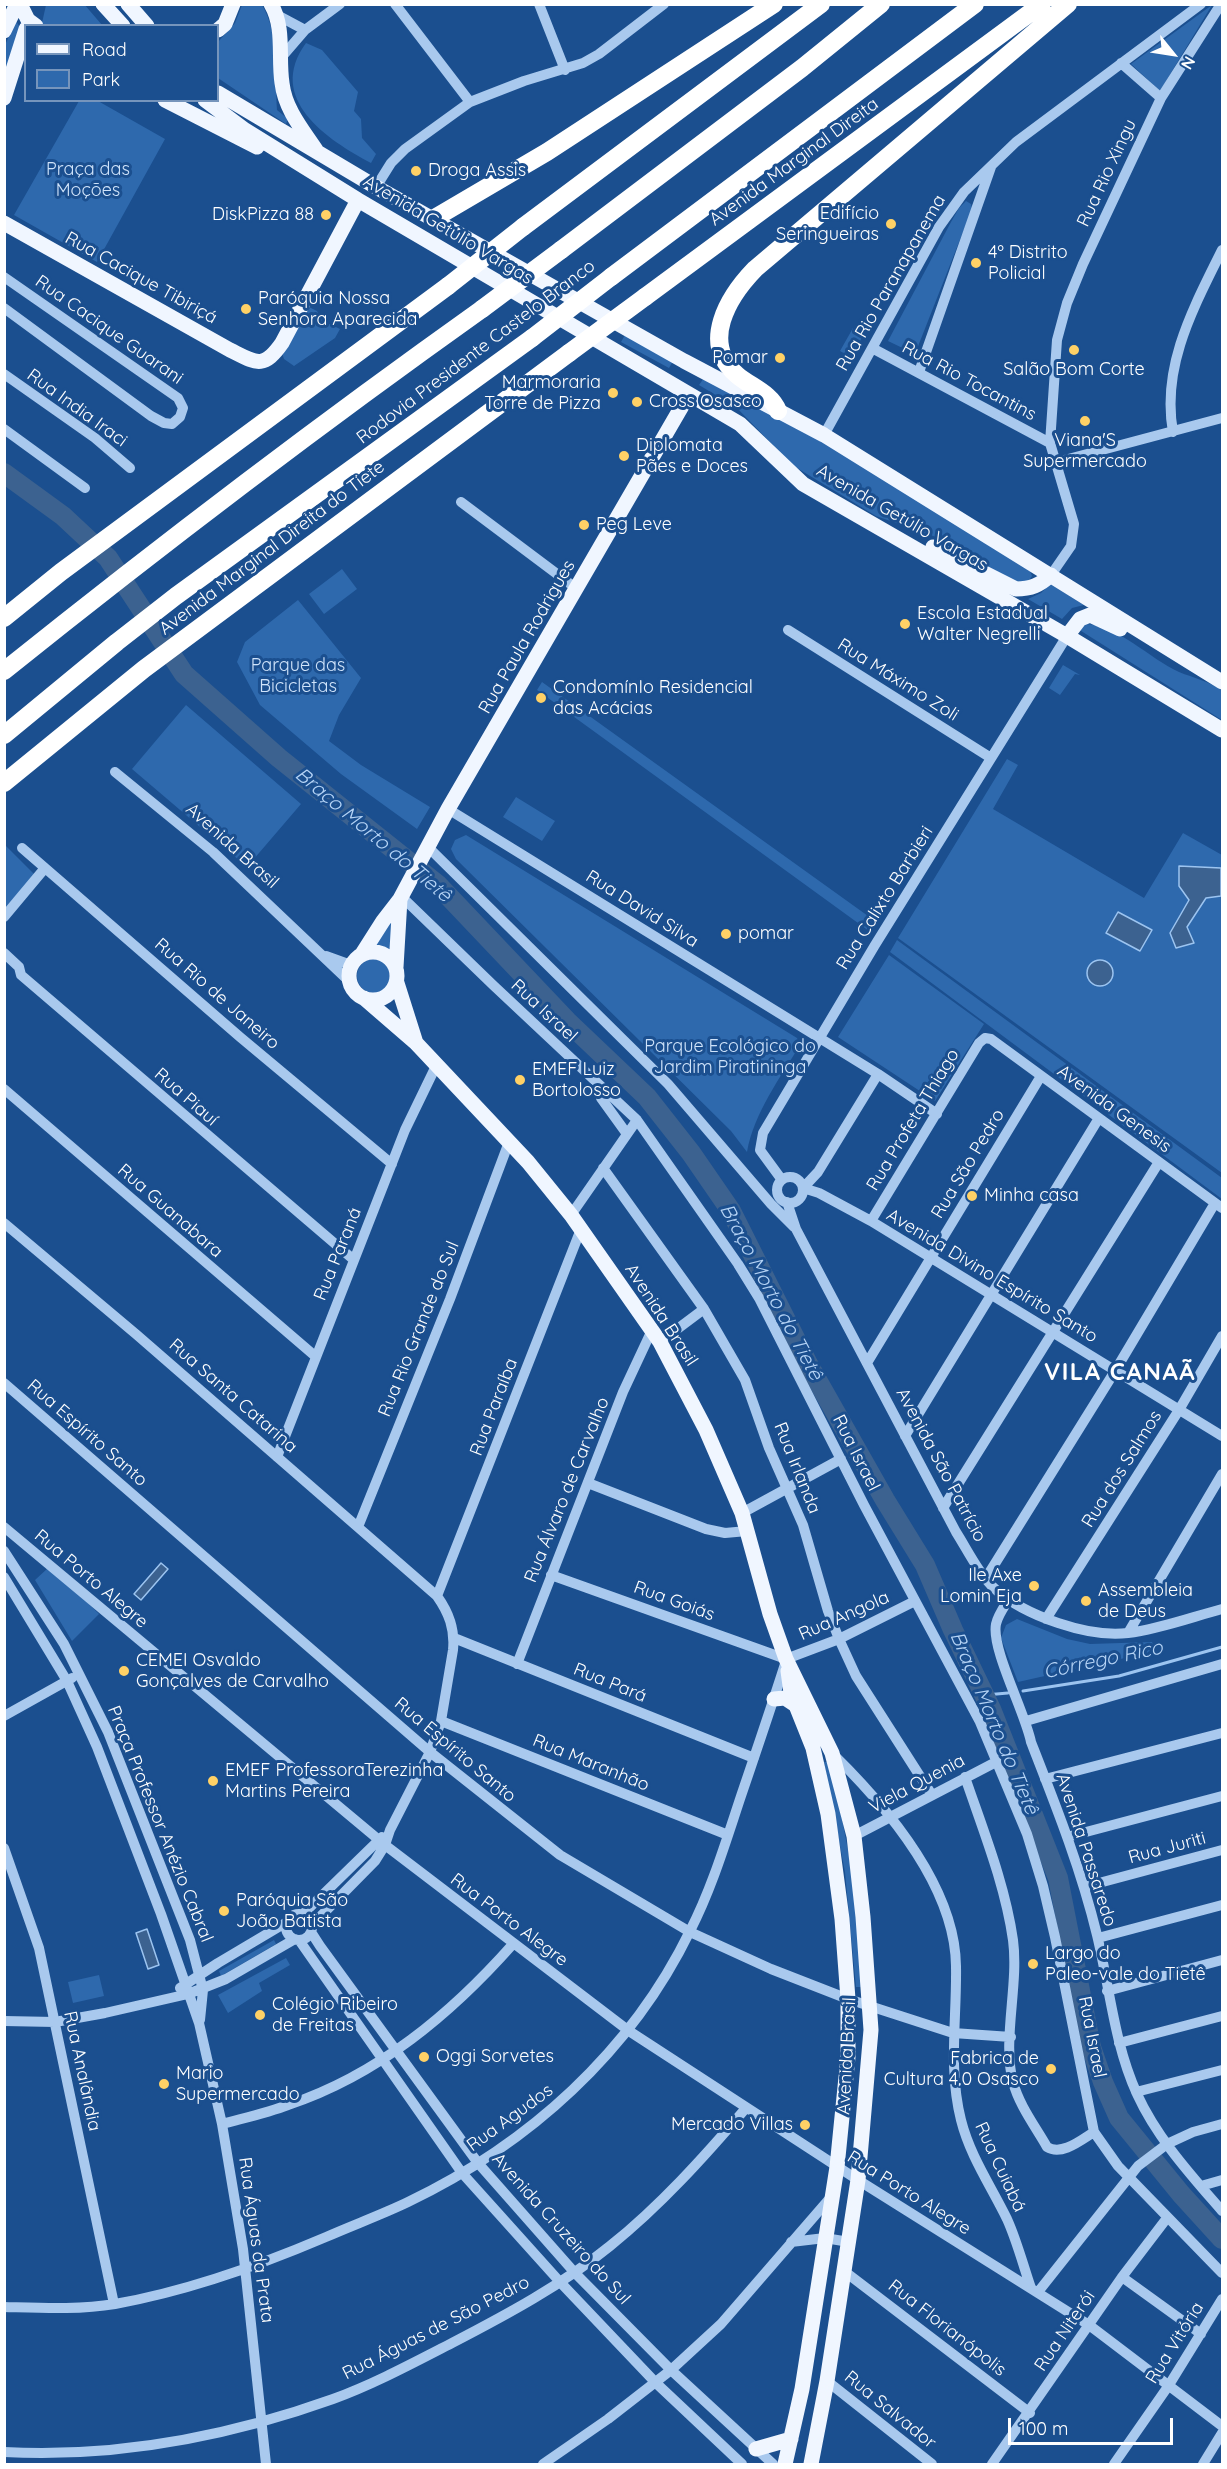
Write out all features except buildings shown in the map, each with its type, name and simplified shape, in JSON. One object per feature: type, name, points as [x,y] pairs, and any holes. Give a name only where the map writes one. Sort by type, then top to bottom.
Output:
[{"type":"highway","points":[[433,219],[547,152],[774,4]]},
{"type":"highway","points":[[4,618],[61,572],[448,286],[523,227],[821,4]]},
{"type":"highway","name":"Rodovia Presidente Castelo Branco","points":[[4,671],[151,554],[381,380],[561,250],[793,75],[881,4]]},
{"type":"highway","name":"Rodovia Presidente Castelo Branco","points":[[4,735],[176,596],[532,338],[975,4]]},
{"type":"highway","name":"Avenida Marginal Direita","points":[[569,353],[1042,4]]},
{"type":"highway","points":[[778,411],[774,401],[737,375],[722,357],[720,336],[729,300],[755,270],[1068,4]]},
{"type":"highway","name":"Avenida Marginal Direita do Tiete","points":[[4,783],[144,669],[569,353]]},
{"type":"main road","points":[[18,4],[28,24]]},
{"type":"main road","points":[[4,31],[18,4]]},
{"type":"main road","points":[[29,24],[33,4]]},
{"type":"main road","points":[[103,4],[121,24]]},
{"type":"main road","points":[[128,4],[145,24]]},
{"type":"main road","points":[[219,29],[225,24],[233,4]]},
{"type":"main road","points":[[274,10],[282,84],[287,104],[320,155]]},
{"type":"main road","points":[[6,93],[24,40]]},
{"type":"main road","points":[[6,93],[24,71]]},
{"type":"main road","name":"Avenida Getúlio Vargas","points":[[219,94],[375,187],[684,361],[824,435],[1222,682]]},
{"type":"main road","points":[[169,102],[250,145],[286,155]]},
{"type":"main road","name":"Avenida Getúlio Vargas","points":[[208,102],[245,130],[357,200],[740,424],[803,484],[856,517],[888,532],[1067,636],[1222,730]]},
{"type":"main road","name":"Rua Cacique Tibiriçá","points":[[4,223],[230,350],[248,359],[261,362],[268,360],[282,343],[357,200]]},
{"type":"main road","name":"Rua Paula Rodrigues","points":[[362,954],[402,894],[448,809],[689,394]]},
{"type":"main road","points":[[888,532],[909,536],[1016,589],[1037,586],[1051,575]]},
{"type":"main road","points":[[1067,636],[1080,619],[1090,615],[1139,639],[1153,640]]},
{"type":"main road","name":"Rua Paula Rodrigues","points":[[396,967],[402,894]]},
{"type":"main road","points":[[378,951],[392,960],[396,967],[397,983],[387,996],[380,999],[364,998],[352,988],[349,981],[351,965],[362,954],[378,951]]},
{"type":"main road","name":"Avenida Brasil","points":[[397,983],[416,1043]]},
{"type":"main road","name":"Avenida Brasil","points":[[364,998],[416,1043],[509,1142],[571,1215],[656,1336],[706,1430],[742,1513],[770,1614],[786,1659],[832,1753],[854,1836],[871,2005],[869,2058],[858,2180],[827,2381],[811,2464]]},
{"type":"main road","name":"Avenida Brasil","points":[[784,2464],[803,2382],[837,2167],[848,2057],[848,1999],[842,1919],[828,1814],[813,1748],[790,1690],[786,1659]]},
{"type":"main road","points":[[774,1699],[785,1698],[795,1704]]},
{"type":"main road","points":[[756,2449],[791,2439]]},
{"type":"street","points":[[280,59],[305,30],[340,4]]},
{"type":"street","points":[[395,4],[470,102]]},
{"type":"street","points":[[539,4],[565,70]]},
{"type":"street","points":[[375,187],[391,163],[405,149],[470,102],[524,81],[565,70],[598,54],[664,4]]},
{"type":"street","name":"Rua Rio Paranapanema","points":[[824,435],[951,207],[1016,142],[1201,4]]},
{"type":"street","name":"Rua Rio Xingu","points":[[1051,575],[1071,546],[1074,524],[1050,443],[1057,340],[1067,303],[1161,98],[1221,4]]},
{"type":"street","points":[[274,10],[305,30]]},
{"type":"street","points":[[1121,63],[1161,98]]},
{"type":"street","points":[[919,372],[992,164]]},
{"type":"street","points":[[1173,432],[1169,412],[1170,385],[1181,339],[1222,250]]},
{"type":"street","name":"Rua Cacique Guarani","points":[[4,277],[177,398],[183,408],[180,417],[172,424],[164,423],[151,416],[4,308]]},
{"type":"street","name":"Rua Rio Tocantins","points":[[872,348],[1050,443]]},
{"type":"street","name":"Rua India Iraci","points":[[4,374],[95,438],[130,468]]},
{"type":"street","points":[[1057,462],[1222,418]]},
{"type":"street","points":[[4,429],[85,488]]},
{"type":"street","points":[[461,502],[577,589]]},
{"type":"street","name":"Rua Máximo Zoli","points":[[788,630],[991,758]]},
{"type":"street","name":"Rua Calixto Barbieri","points":[[782,1180],[760,1150],[760,1141],[818,1038],[1067,636]]},
{"type":"street","name":"Avenida Brasil","points":[[115,772],[213,852],[349,981]]},
{"type":"street","name":"Rua David Silva","points":[[448,809],[878,1074],[937,1114]]},
{"type":"street","name":"Rua Rio de Janeiro","points":[[22,848],[392,1164]]},
{"type":"street","points":[[425,852],[668,1084],[771,1204],[796,1229]]},
{"type":"street","points":[[4,917],[45,868]]},
{"type":"street","name":"Rua Israel","points":[[402,894],[637,1120],[738,1264],[764,1308],[980,1722],[1027,1834],[1043,1887],[1094,2132]]},
{"type":"street","name":"Rua Piauí","points":[[4,953],[19,967],[21,975],[354,1260]]},
{"type":"street","name":"Avenida Brasil","points":[[320,953],[351,965]]},
{"type":"street","name":"Avenida Genesis","points":[[985,1038],[991,1040],[1219,1205]]},
{"type":"street","name":"Rua Profeta Thiago","points":[[872,1221],[985,1038]]},
{"type":"street","name":"Rua Paraná","points":[[277,1457],[392,1164],[436,1066]]},
{"type":"street","points":[[803,1188],[796,1178],[788,1177],[778,1186],[778,1194],[787,1202],[799,1199],[803,1188],[818,1172],[878,1074]]},
{"type":"street","name":"Rua São Pedro","points":[[867,1363],[1041,1076]]},
{"type":"street","points":[[601,1087],[602,1098],[627,1134]]},
{"type":"street","name":"Rua Guanabara","points":[[4,1089],[315,1356]]},
{"type":"street","points":[[905,1436],[1099,1118]]},
{"type":"street","points":[[571,1215],[637,1120]]},
{"type":"street","name":"Rua Rio Grande do Sul","points":[[358,1527],[450,1299],[509,1142]]},
{"type":"street","points":[[943,1508],[1159,1162]]},
{"type":"street","name":"Rua Irlanda","points":[[603,1168],[704,1309],[745,1380],[769,1448],[803,1525],[828,1611],[839,1639],[856,1676],[932,1795]]},
{"type":"street","name":"Avenida Divino Espírito Santo","points":[[803,1188],[819,1193],[872,1221],[1222,1436]]},
{"type":"street","name":"Avenida São Patrício","points":[[787,1202],[796,1229],[943,1508],[986,1578],[1009,1599],[1046,1619],[1064,1626],[1103,1634],[1128,1633],[1222,1609]]},
{"type":"street","points":[[986,1578],[1219,1205]]},
{"type":"street","name":"Rua Santa Catarina","points":[[4,1223],[437,1596]]},
{"type":"street","name":"Rua Paraíba","points":[[437,1596],[581,1229]]},
{"type":"street","points":[[656,1336],[704,1309]]},
{"type":"street","name":"Rua Álvaro de Carvalho","points":[[517,1664],[623,1392],[656,1336]]},
{"type":"street","name":"Rua dos Salmos","points":[[1046,1619],[1179,1410],[1222,1336]]},
{"type":"street","name":"Rua Espírito Santo","points":[[4,1383],[430,1752],[560,1855],[690,1932],[762,1965],[848,1999],[953,2033],[1008,2038]]},
{"type":"street","points":[[742,1513],[841,1459]]},
{"type":"street","points":[[1128,1633],[1222,1474]]},
{"type":"street","points":[[588,1483],[706,1529],[725,1533],[747,1532]]},
{"type":"street","name":"Rua Porto Alegre","points":[[4,1527],[381,1843],[629,2031],[837,2167],[1034,2290]]},
{"type":"street","points":[[4,1551],[80,1673],[4,1716]]},
{"type":"street","name":"Rua Goiás","points":[[551,1575],[786,1659]]},
{"type":"street","points":[[4,1577],[67,1681]]},
{"type":"street","points":[[4,2021],[55,2022],[171,1998],[187,1989],[199,1975],[287,1922],[292,1916],[303,1914],[381,1843],[430,1752],[441,1721],[454,1638],[449,1616],[437,1596]]},
{"type":"street","name":"Avenida Passaredo","points":[[1009,1599],[996,1624],[995,1640],[1026,1720],[1031,1742],[1084,1887],[1098,1938],[1119,2043],[1136,2092],[1165,2145],[1222,2211]]},
{"type":"street","name":"Rua Angola","points":[[786,1659],[839,1639],[915,1601]]},
{"type":"street","name":"Rua Pará","points":[[454,1638],[754,1758]]},
{"type":"street","name":"Rua Agudos","points":[[4,2307],[55,2308],[114,2304],[203,2282],[246,2268],[408,2202],[478,2163],[563,2101],[629,2031],[690,1932],[728,1835],[786,1659]]},
{"type":"street","points":[[1026,1720],[1222,1664]]},
{"type":"street","name":"Praça Professor Anézio Cabral","points":[[80,1673],[108,1732],[180,1911],[203,1990]]},
{"type":"street","name":"Praça Professor Anézio Cabral","points":[[67,1681],[128,1823],[187,1989]]},
{"type":"street","name":"Rua Maranhão","points":[[441,1721],[728,1835]]},
{"type":"street","points":[[1045,1779],[1222,1734]]},
{"type":"street","name":"Rua Cuiabá","points":[[832,1753],[860,1782],[889,1818],[922,1862],[941,1897],[956,1952],[953,2074],[966,2136],[1007,2220],[1034,2290]]},
{"type":"street","name":"Viela Quenia","points":[[854,1836],[996,1762]]},
{"type":"street","points":[[965,1777],[1005,1897],[1009,1917],[1015,1957],[1008,2038],[1013,2081],[1026,2113],[1052,2150],[1060,2150],[1094,2132],[1118,2166],[1131,2175],[1167,2218],[1222,2273]]},
{"type":"street","points":[[1067,1838],[1222,1796]]},
{"type":"street","points":[[187,1989],[203,1990],[297,1940],[306,1938],[311,1928],[375,1861],[381,1843]]},
{"type":"street","name":"Rua Analândia","points":[[4,1848],[39,1948],[114,2304]]},
{"type":"street","name":"Rua Juriti","points":[[1084,1887],[1222,1850]]},
{"type":"street","points":[[1098,1938],[1222,1905]]},
{"type":"street","points":[[303,1914],[309,1918],[311,1928]]},
{"type":"street","points":[[287,1922],[286,1930],[297,1940]]},
{"type":"street","name":"Avenida Cruzeiro do Sul","points":[[311,1928],[320,1947],[478,2163],[575,2273],[671,2370],[773,2464]]},
{"type":"street","name":"Avenida Cruzeiro do Sul","points":[[297,1940],[462,2173],[560,2282],[656,2383],[742,2464]]},
{"type":"street","points":[[222,2124],[307,2098],[382,2060],[441,2018],[470,1991],[513,1944]]},
{"type":"street","points":[[1107,1991],[1222,1960]]},
{"type":"street","name":"Rua Águas da Prata","points":[[187,1989],[199,2023],[222,2124],[246,2268],[266,2464]]},
{"type":"street","name":"Rua Águas da Prata","points":[[199,2023],[203,1990]]},
{"type":"street","points":[[1119,2043],[1222,2016]]},
{"type":"street","points":[[1136,2092],[1222,2070]]},
{"type":"street","name":"Rua Águas de São Pedro","points":[[4,2452],[57,2454],[132,2449],[208,2436],[261,2422],[334,2398],[406,2366],[482,2327],[575,2273],[627,2231],[672,2189],[746,2108]]},
{"type":"street","points":[[1222,2124],[1193,2132],[1165,2145],[1131,2175],[1034,2290],[1089,2325],[1222,2426]]},
{"type":"street","points":[[1201,2186],[1222,2180]]},
{"type":"street","points":[[552,2463],[656,2383],[721,2324],[832,2196]]},
{"type":"street","name":"Rua Niterói","points":[[992,2464],[1030,2413],[1122,2277],[1167,2218]]},
{"type":"street","points":[[791,2242],[825,2238],[849,2241]]},
{"type":"street","name":"Rua Florianópolis","points":[[844,2271],[1030,2413]]},
{"type":"street","points":[[1122,2277],[1201,2334]]},
{"type":"street","name":"Rua Vitória","points":[[1114,2464],[1169,2385],[1222,2299]]},
{"type":"street","name":"Rua Salvador","points":[[827,2381],[932,2464]]},
{"type":"street","points":[[1203,2464],[1222,2433]]},
{"type":"green space","points":[[84,4],[101,24],[43,24],[46,5]]},
{"type":"green space","points":[[242,5],[262,5],[272,29],[276,56],[277,110],[288,119],[286,124],[219,79],[219,41],[235,23]]},
{"type":"green space","points":[[1212,5],[1160,91],[1131,64]]},
{"type":"green space","points":[[16,21],[21,29],[5,73],[5,45]]},
{"type":"green space","points":[[306,43],[322,50],[358,92],[354,111],[361,119],[362,138],[376,154],[371,163],[354,154],[321,130],[297,100],[293,82],[295,63]]},
{"type":"green space","name":"Praça das Moções","points":[[78,102],[100,102],[165,139],[97,262],[14,215]]},
{"type":"green space","points":[[966,201],[971,204],[972,209],[915,354],[888,341],[951,222]]},
{"type":"green space","points":[[307,306],[317,311],[323,321],[340,329],[335,338],[294,366],[284,359],[281,350]]},
{"type":"green space","points":[[853,328],[864,334],[851,357],[840,351]]},
{"type":"green space","points":[[625,335],[673,361],[669,368],[621,342]]},
{"type":"green space","points":[[704,378],[848,456],[1030,571],[1032,576],[1028,582],[1016,584],[939,538],[876,516],[792,465],[737,408],[699,385]]},
{"type":"green space","points":[[342,569],[357,589],[324,614],[309,594]]},
{"type":"green space","points":[[1050,584],[1084,605],[1072,608],[1062,619],[1028,599],[1041,593]]},
{"type":"green space","name":"Parque das Bicicletas","points":[[298,600],[361,678],[339,715],[329,741],[361,765],[430,807],[417,829],[341,774],[260,705],[237,662],[245,642]]},
{"type":"green space","points":[[1086,624],[1110,630],[1179,672],[1222,690],[1222,720],[1078,629]]},
{"type":"green space","points":[[1063,665],[1080,675],[1075,674],[1060,695],[1049,688]]},
{"type":"green space","points":[[542,682],[875,921],[869,931],[537,690]]},
{"type":"green space","points":[[186,705],[301,804],[247,867],[132,769]]},
{"type":"green space","points":[[1007,759],[1018,765],[993,809],[1144,898],[1183,833],[1222,855],[1222,1173],[898,938]]},
{"type":"green space","points":[[516,797],[555,821],[542,841],[503,817]]},
{"type":"green space","name":"Parque Ecológico do Jardim Piratininga","points":[[466,835],[797,1038],[800,1045],[755,1123],[747,1152],[731,1131],[456,859],[451,849],[455,840]]},
{"type":"green space","points":[[5,845],[35,875],[5,908]]},
{"type":"green space","points":[[394,913],[390,950],[374,947]]},
{"type":"green space","points":[[897,940],[1222,1178],[1222,1199],[890,952]]},
{"type":"green space","points":[[889,955],[984,1024],[935,1101],[838,1037]]},
{"type":"green space","points":[[374,959],[386,964],[391,976],[386,988],[374,993],[362,988],[357,976],[362,964]]},
{"type":"green space","points":[[48,1568],[59,1574],[99,1614],[72,1641],[35,1580]]},
{"type":"green space","points":[[1017,1619],[1067,1639],[1090,1644],[1152,1642],[1156,1651],[1018,1682],[1001,1638],[1006,1625]]},
{"type":"green space","points":[[824,1762],[831,1762],[852,1871],[864,1987],[856,1987],[845,1872]]},
{"type":"green space","points":[[274,1940],[276,1944],[221,1976],[219,1971]]},
{"type":"green space","points":[[286,1958],[290,1965],[259,1983],[262,1991],[228,2013],[218,1995]]},
{"type":"green space","points":[[99,1975],[104,1996],[73,2003],[68,1982]]},
{"type":"shaded area","points":[[1179,866],[1221,868],[1221,896],[1206,898],[1187,927],[1194,943],[1176,948],[1170,933],[1189,900],[1179,886]]},
{"type":"shaded area","points":[[1118,912],[1152,930],[1140,951],[1106,933]]},
{"type":"shaded area","points":[[1100,960],[1109,964],[1113,973],[1109,982],[1100,986],[1091,982],[1087,973],[1091,964]]},
{"type":"shaded area","points":[[161,1563],[168,1569],[141,1600],[134,1594]]},
{"type":"shaded area","points":[[147,1929],[159,1965],[148,1969],[136,1933]]},
{"type":"waterway","name":"Braço Morto do Tietê","points":[[4,473],[63,516],[108,558],[184,674],[279,758],[437,884],[567,1021],[647,1097],[691,1153],[731,1211],[808,1364],[885,1500],[925,1565],[991,1709],[1058,1878],[1091,2047],[1119,2118],[1181,2194],[1222,2239]]},
{"type":"waterway","name":"Córrego Rico","points":[[1023,1691],[1119,1676],[1222,1647]]},
{"type":"waterway","name":"Córrego Rico","points":[[985,1695],[1008,1693]]},
{"type":"place","name":"Droga Assis","points":[[416,171]]},
{"type":"place","name":"DiskPizza 88","points":[[326,215]]},
{"type":"place","name":"Edifício Seringueiras","points":[[891,224]]},
{"type":"place","name":"4º Distrito Policial","points":[[976,263]]},
{"type":"place","name":"Paróquia Nossa Senhora Aparecida","points":[[246,309]]},
{"type":"place","name":"Salão Bom Corte","points":[[1074,350]]},
{"type":"place","name":"Pomar","points":[[780,358]]},
{"type":"place","name":"Marmoraria Torre de Pizza","points":[[613,393]]},
{"type":"place","name":"Cross Osasco","points":[[637,402]]},
{"type":"place","name":"Viana'S Supermercado","points":[[1085,421]]},
{"type":"place","name":"Diplomata Pães e Doces","points":[[624,456]]},
{"type":"place","name":"Peg Leve","points":[[584,525]]},
{"type":"place","name":"Escola Estadual Walter Negrelli","points":[[905,624]]},
{"type":"place","name":"CondomínIo Residencial das Acácias","points":[[541,698]]},
{"type":"place","name":"pomar","points":[[726,934]]},
{"type":"place","name":"EMEF Luiz Bortolosso","points":[[520,1080]]},
{"type":"place","name":"Minha casa","points":[[972,1196]]},
{"type":"place","name":"Ile Axe Lomin Eja","points":[[1034,1586]]},
{"type":"place","name":"Assembleia de Deus","points":[[1086,1601]]},
{"type":"place","name":"CEMEI Osvaldo Gonçalves de Carvalho","points":[[124,1671]]},
{"type":"place","name":"EMEF ProfessoraTerezinha Martins Pereira","points":[[213,1781]]},
{"type":"place","name":"Paróquia São João Batista","points":[[224,1911]]},
{"type":"place","name":"Largo do Paleo-vale do Tietê","points":[[1033,1964]]},
{"type":"place","name":"Colégio Ribeiro de Freitas","points":[[260,2015]]},
{"type":"place","name":"Oggi Sorvetes","points":[[424,2057]]},
{"type":"place","name":"Fabrica de Cultura 4.0 Osasco","points":[[1051,2069]]},
{"type":"place","name":"Mario Supermercado","points":[[164,2084]]},
{"type":"place","name":"Mercado Villas","points":[[805,2125]]},
{"type":"district","name":"VILA CANAÃ","points":[[1120,1373]]}]
